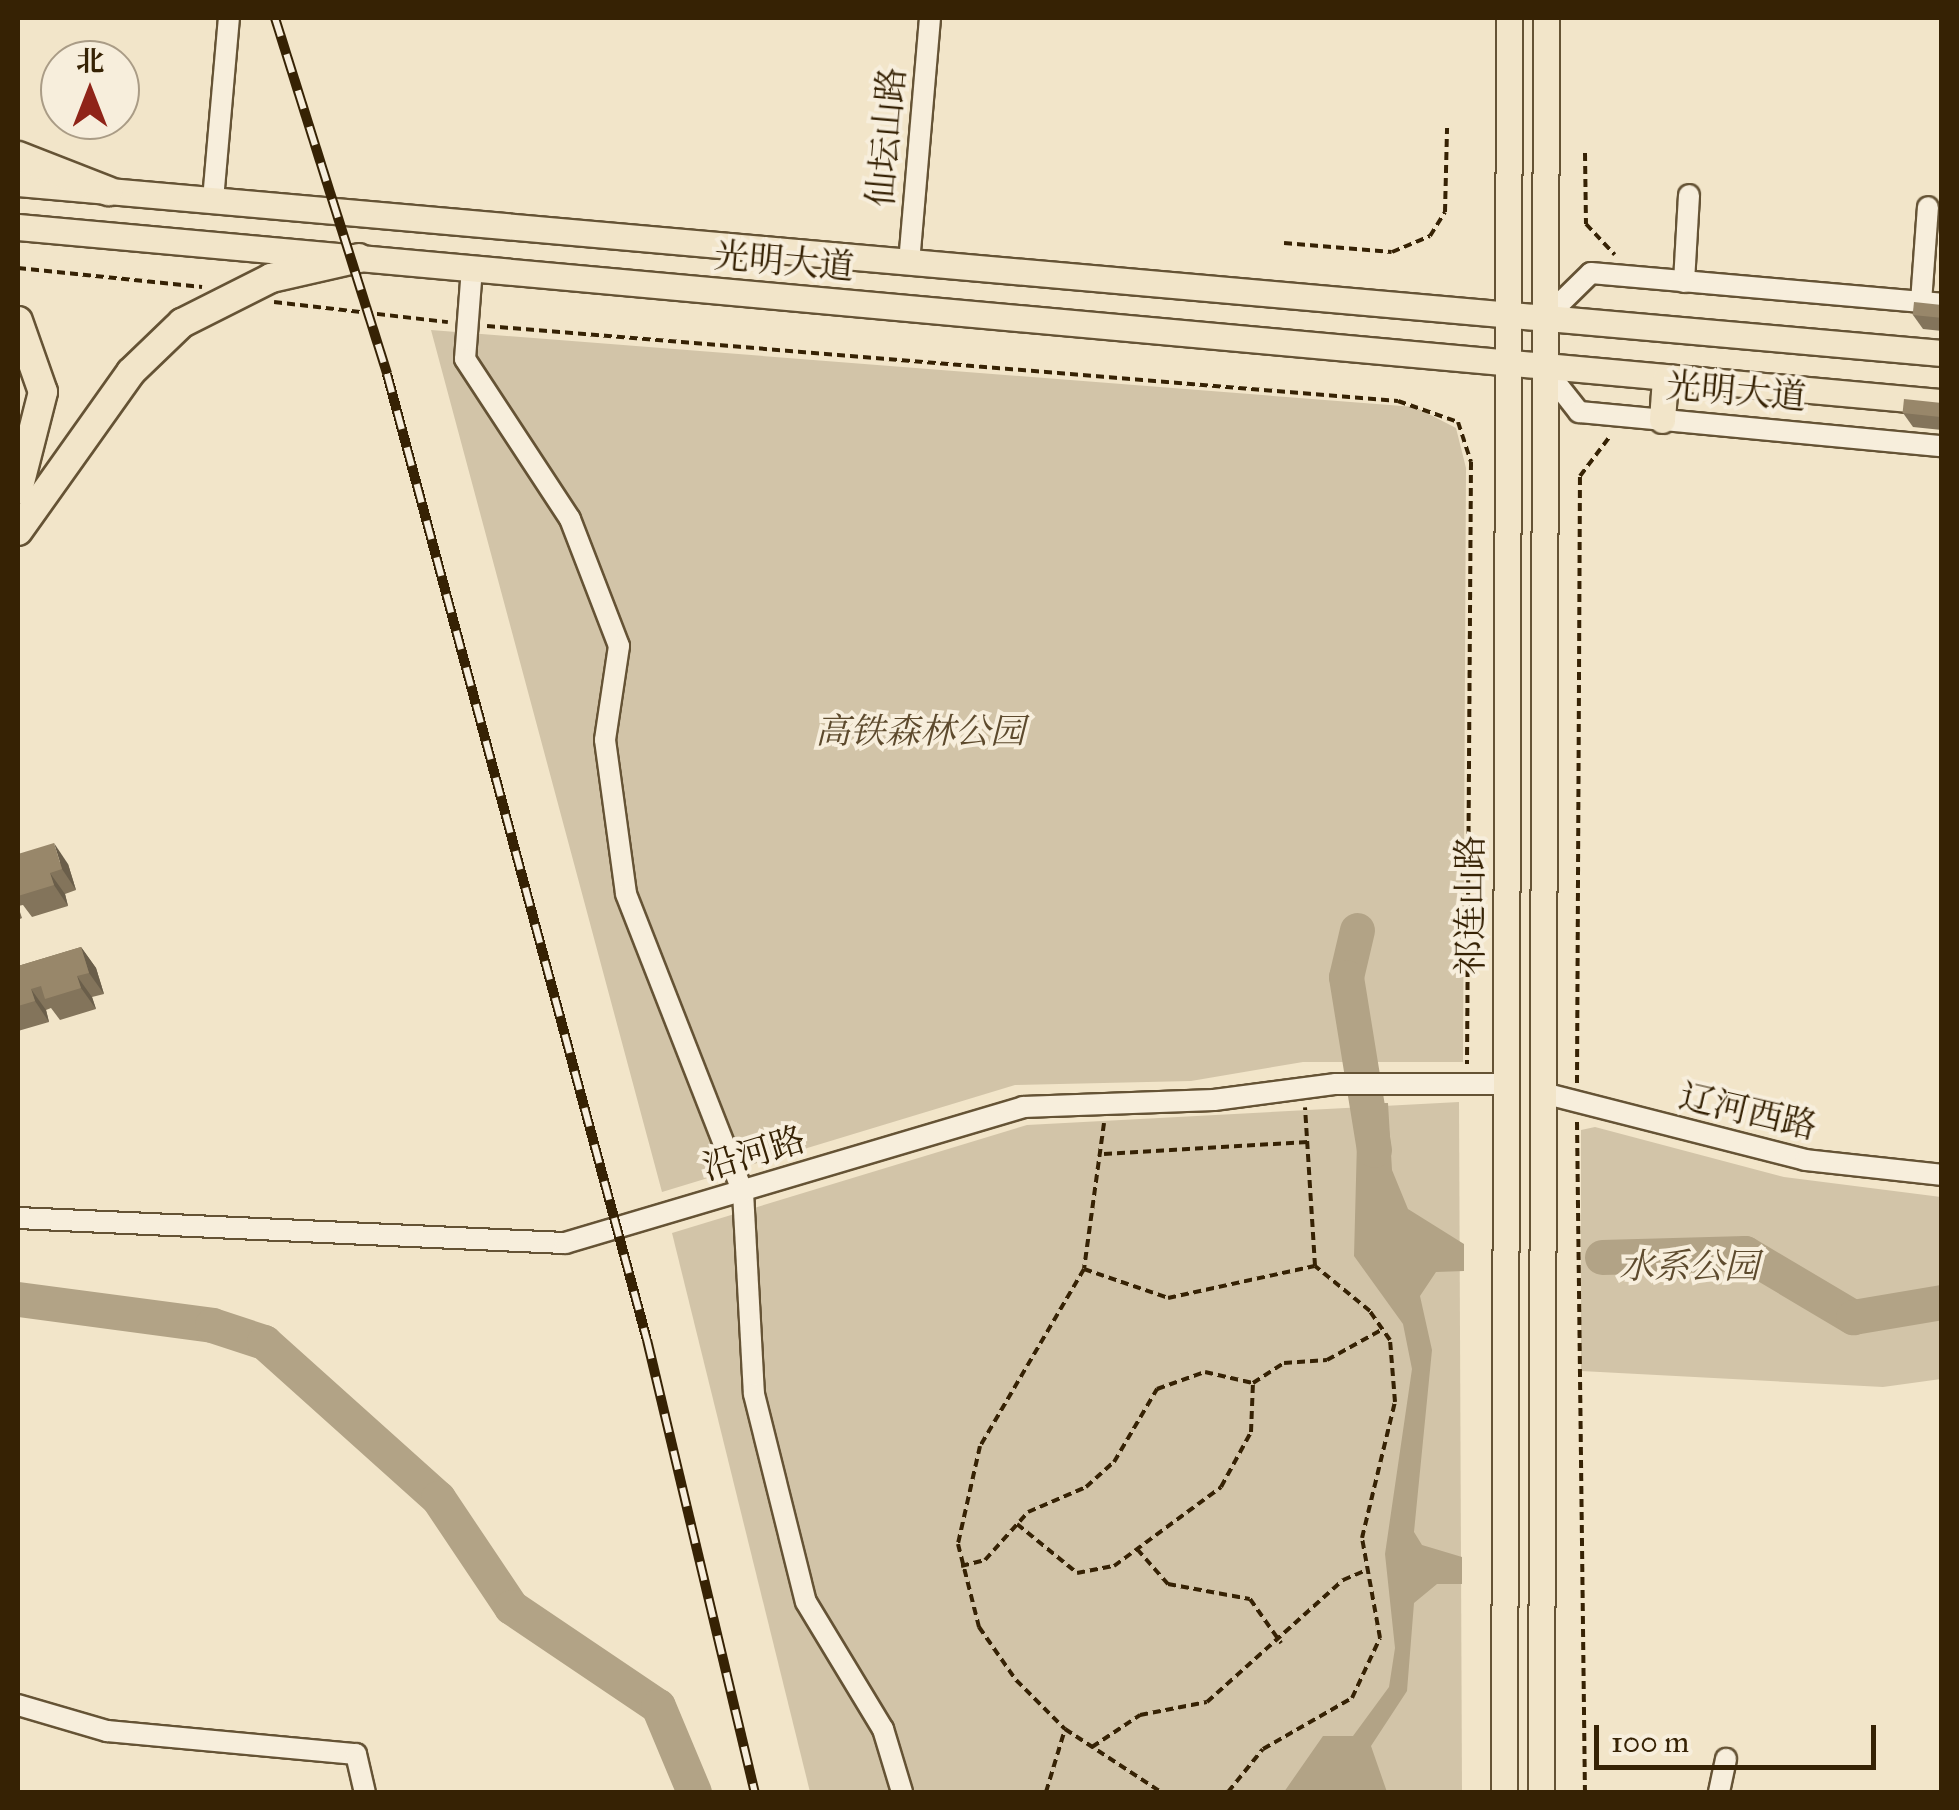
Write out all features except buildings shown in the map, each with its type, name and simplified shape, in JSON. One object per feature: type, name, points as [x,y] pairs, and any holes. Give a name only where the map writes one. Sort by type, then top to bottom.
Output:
[{"type":"highway","points":[[18,156],[108,190]]},
{"type":"highway","points":[[18,532],[131,372],[224,296],[359,258]]},
{"type":"highway","points":[[18,321],[42,392],[18,490]]},
{"type":"main road","name":"祁连山路","points":[[1504,1792],[1509,18]]},
{"type":"main road","name":"祁连山路","points":[[1540,1792],[1546,18]]},
{"type":"main road","name":"光明大道","points":[[18,183],[1942,353]]},
{"type":"main road","name":"光明大道","points":[[18,227],[1508,366],[1942,402]]},
{"type":"main road","points":[[1662,420],[1665,378]]},
{"type":"street","points":[[213,200],[230,18]]},
{"type":"street","name":"仙坛山路","points":[[909,262],[930,18]]},
{"type":"street","points":[[1684,282],[1690,195]]},
{"type":"street","points":[[1545,318],[1591,273],[1931,303],[1928,206]]},
{"type":"street","points":[[472,268],[466,324],[473,376],[570,520],[619,646],[606,740],[626,894],[744,1192],[754,1394],[806,1602],[883,1729],[902,1792]]},
{"type":"street","name":"光明大道","points":[[1545,369],[1579,412],[1942,446]]},
{"type":"street","name":"沿河路","points":[[18,1218],[565,1243],[1010,1110],[1302,1086],[1506,1084]]},
{"type":"street","name":"辽河西路","points":[[1543,1094],[1805,1160],[1942,1175]]},
{"type":"street","points":[[18,1704],[108,1730],[356,1754],[365,1792]]},
{"type":"street","points":[[1719,1792],[1726,1759]]},
{"type":"path","points":[[1284,243],[1392,252],[1430,236],[1445,212],[1447,128]]},
{"type":"path","points":[[1584,153],[1586,224],[1622,258]]},
{"type":"path","points":[[18,268],[224,296]]},
{"type":"path","points":[[261,300],[466,324],[1398,401],[1458,422],[1472,462],[1472,1046],[1460,1068]]},
{"type":"path","points":[[1586,1792],[1577,1102],[1580,476],[1597,446],[1624,434]]},
{"type":"path","points":[[1228,1792],[1264,1749],[1352,1698],[1373,1668],[1380,1610],[1366,1570],[1365,1515],[1395,1402],[1382,1329],[1315,1266],[1310,1142],[1302,1086]]},
{"type":"path","points":[[1104,1103],[1104,1154],[1084,1269],[980,1446],[960,1567],[979,1628],[1064,1729],[1161,1792]]},
{"type":"path","points":[[1104,1154],[1310,1142]]},
{"type":"path","points":[[1084,1269],[1168,1298],[1315,1266]]},
{"type":"path","points":[[960,1567],[986,1560],[1017,1524],[1114,1462],[1157,1389],[1205,1372],[1253,1383],[1284,1363],[1327,1360],[1382,1329]]},
{"type":"path","points":[[1017,1524],[1077,1573],[1094,1574],[1221,1487],[1241,1459],[1253,1383]]},
{"type":"path","points":[[1137,1548],[1168,1584],[1250,1599],[1281,1644]]},
{"type":"path","points":[[1092,1747],[1140,1715],[1207,1702],[1281,1644],[1343,1580],[1366,1570]]},
{"type":"path","points":[[1046,1792],[1064,1729]]},
{"type":"green space","name":"高铁森林公园","points":[[431,330],[1415,407],[1456,428],[1466,468],[1463,1062],[1303,1062],[1191,1081],[1015,1085],[662,1192]]},
{"type":"green space","points":[[1459,1102],[1462,1792],[810,1792],[672,1233],[1027,1125]]},
{"type":"green space","name":"水系公园","points":[[1595,1127],[1784,1177],[1941,1197],[1941,1379],[1883,1387],[1581,1371],[1581,1130]]},
{"type":"shaded area","points":[[1358,1103],[1388,1103],[1392,1170],[1408,1209],[1464,1244],[1464,1271],[1436,1272],[1420,1296],[1432,1350],[1414,1532],[1422,1545],[1462,1557],[1462,1584],[1437,1584],[1414,1603],[1407,1691],[1371,1746],[1387,1792],[1284,1792],[1323,1736],[1353,1736],[1389,1687],[1395,1648],[1385,1554],[1412,1369],[1403,1324],[1354,1256]]},
{"type":"waterway","points":[[1357,930],[1346,977],[1374,1150]]},
{"type":"waterway","points":[[1602,1257],[1745,1253],[1853,1317],[1942,1302]]},
{"type":"waterway","points":[[18,1299],[212,1325],[264,1342],[438,1498],[511,1607],[658,1706],[694,1792]]},
{"type":"railway","points":[[275,18],[387,374],[647,1340],[755,1792]]}]
